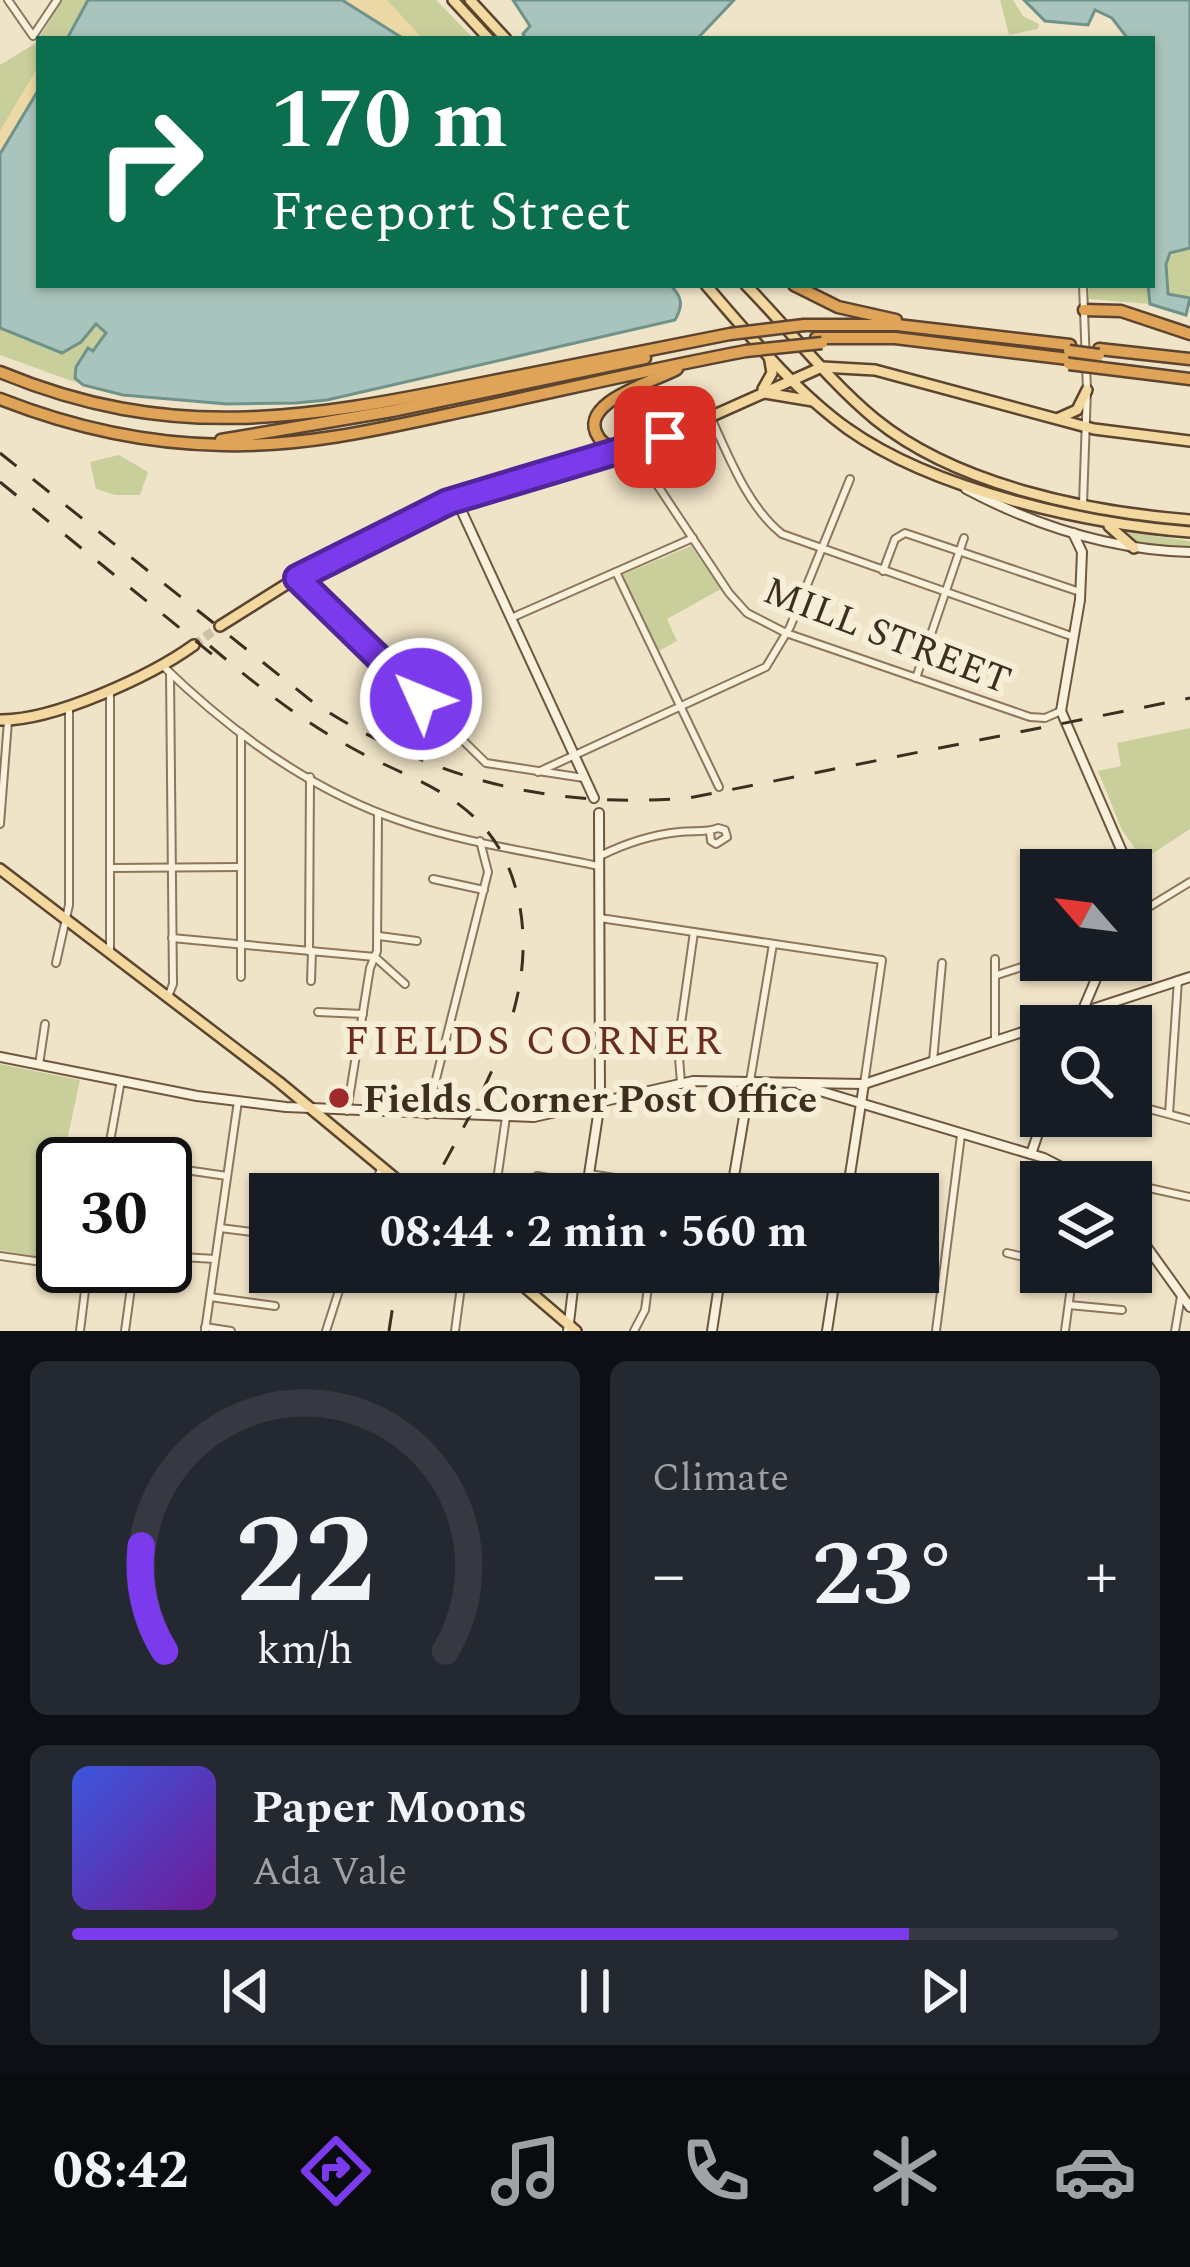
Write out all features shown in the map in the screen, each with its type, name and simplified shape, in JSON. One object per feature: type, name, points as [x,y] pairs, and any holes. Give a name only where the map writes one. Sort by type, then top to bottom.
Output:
[{"type":"highway","points":[[800,288],[838,307],[916,326],[1069,355],[1190,369]]},
{"type":"highway","points":[[1084,310],[1131,313],[1190,334]]},
{"type":"highway","points":[[242,420],[337,412],[738,343],[916,326]]},
{"type":"highway","points":[[201,445],[738,343],[813,334],[913,332],[1190,369]]},
{"type":"highway","points":[[813,334],[1069,355]]},
{"type":"highway","points":[[596,457],[595,428],[600,411],[613,398],[738,343]]},
{"type":"highway","points":[[0,399],[91,428],[201,445],[275,444],[336,437],[690,362]]},
{"type":"highway","points":[[0,372],[123,410],[195,419],[317,422]]},
{"type":"highway","points":[[595,428],[607,445],[625,449]]},
{"type":"main road","points":[[453,0],[486,36]]},
{"type":"main road","points":[[470,0],[503,36]]},
{"type":"main road","points":[[709,288],[815,401],[875,446],[1003,508],[1073,533],[1134,548],[1190,552]]},
{"type":"main road","points":[[749,288],[875,419],[932,456],[988,478],[1083,504],[1190,520]]},
{"type":"main road","points":[[760,393],[772,373],[766,350]]},
{"type":"main road","points":[[220,626],[297,578],[456,500],[640,445],[822,367],[884,372],[1086,426],[1190,441]]},
{"type":"main road","points":[[1056,418],[1075,412],[1087,389]]},
{"type":"main road","points":[[760,393],[815,401]]},
{"type":"main road","points":[[943,478],[1088,518],[1115,528],[1134,548]]},
{"type":"main road","points":[[456,500],[594,798]]},
{"type":"main road","points":[[1088,518],[1190,532]]},
{"type":"main road","points":[[1073,533],[1082,552],[1080,592],[1061,711],[1120,849]]},
{"type":"main road","points":[[1082,552],[1102,542]]},
{"type":"main road","points":[[4,720],[166,670],[194,645]]},
{"type":"main road","points":[[590,1173],[600,1102],[599,813]]},
{"type":"main road","points":[[0,868],[390,1173]]},
{"type":"main road","points":[[1103,1005],[1190,976]]},
{"type":"main road","points":[[0,1057],[238,1102],[347,1112],[506,1117],[545,1115],[681,1083],[864,1084],[1020,1032]]},
{"type":"main road","points":[[735,1173],[750,1081]]},
{"type":"main road","points":[[787,1082],[1052,1161]]},
{"type":"main road","points":[[838,1083],[860,1103]]},
{"type":"main road","points":[[850,1173],[864,1084]]},
{"type":"main road","points":[[1030,1154],[1036,1137]]},
{"type":"main road","points":[[1152,1255],[1190,1307]]},
{"type":"main road","points":[[531,1293],[571,1329]]},
{"type":"main road","points":[[571,1329],[574,1293]]},
{"type":"main road","points":[[712,1331],[718,1293]]},
{"type":"main road","points":[[827,1331],[833,1293]]},
{"type":"street","points":[[8,0],[32,36],[57,0]]},
{"type":"street","points":[[1083,288],[1087,389],[1083,504]]},
{"type":"street","points":[[710,417],[742,481],[771,524],[786,536],[1074,637]]},
{"type":"street","name":"MILL STREET","points":[[640,445],[649,471],[693,538],[738,605],[754,618],[1032,718],[1061,711]]},
{"type":"street","points":[[538,772],[764,669],[786,632],[850,479]]},
{"type":"street","points":[[883,571],[901,534],[1080,592]]},
{"type":"street","points":[[511,619],[693,538]]},
{"type":"street","points":[[916,678],[964,538]]},
{"type":"street","points":[[616,572],[719,787]]},
{"type":"street","points":[[297,578],[486,763],[584,778]]},
{"type":"street","points":[[166,670],[241,733],[310,777],[412,825],[600,861],[641,838],[710,832]]},
{"type":"street","points":[[166,670],[173,984],[168,997]]},
{"type":"street","points":[[110,690],[110,953]]},
{"type":"street","points":[[56,963],[69,907],[68,704]]},
{"type":"street","points":[[0,824],[4,720]]},
{"type":"street","points":[[241,733],[241,977]]},
{"type":"street","points":[[310,777],[311,981]]},
{"type":"street","points":[[347,1112],[375,957],[378,812]]},
{"type":"street","points":[[427,1115],[484,890],[488,867],[480,841]]},
{"type":"street","points":[[112,868],[240,867]]},
{"type":"street","points":[[433,879],[484,890]]},
{"type":"street","points":[[1152,905],[1190,882]]},
{"type":"street","points":[[600,918],[882,960],[864,1084]]},
{"type":"street","points":[[681,1083],[678,1045],[694,932]]},
{"type":"street","points":[[377,936],[417,941]]},
{"type":"street","points":[[172,938],[375,957],[405,984]]},
{"type":"street","points":[[750,1081],[773,944]]},
{"type":"street","points":[[994,1041],[995,959]]},
{"type":"street","points":[[933,1061],[941,964]]},
{"type":"street","points":[[997,975],[1020,968]]},
{"type":"street","points":[[1169,1114],[1178,980]]},
{"type":"street","points":[[685,998],[699,1001]]},
{"type":"street","points":[[318,1012],[363,1014]]},
{"type":"street","points":[[39,1065],[45,1024]]},
{"type":"street","points":[[111,1137],[121,1080]]},
{"type":"street","points":[[231,1331],[205,1329],[238,1102]]},
{"type":"street","points":[[1152,1110],[1190,1120]]},
{"type":"street","points":[[498,1173],[506,1117]]},
{"type":"street","points":[[937,1331],[961,1135]]},
{"type":"street","points":[[379,1173],[382,1166]]},
{"type":"street","points":[[192,1171],[227,1176]]},
{"type":"street","points":[[1152,1189],[1190,1197]]},
{"type":"street","points":[[220,1228],[249,1232]]},
{"type":"street","points":[[1007,1253],[1020,1256]]},
{"type":"street","points":[[0,1256],[36,1261]]},
{"type":"street","points":[[192,1257],[215,1258]]},
{"type":"street","points":[[80,1331],[85,1293]]},
{"type":"street","points":[[125,1331],[130,1293]]},
{"type":"street","points":[[326,1331],[338,1293]]},
{"type":"street","points":[[455,1331],[460,1293]]},
{"type":"street","points":[[634,1331],[647,1293]]},
{"type":"street","points":[[1065,1331],[1070,1293]]},
{"type":"street","points":[[1174,1331],[1181,1296]]},
{"type":"street","points":[[210,1297],[275,1306]]},
{"type":"street","points":[[1069,1305],[1122,1310]]},
{"type":"green space","points":[[62,0],[88,0],[69,36],[40,36]]},
{"type":"green space","points":[[317,0],[436,0],[471,36],[362,36]]},
{"type":"green space","points":[[1000,0],[1013,0],[1023,16],[1039,24],[1038,29],[1009,35]]},
{"type":"green space","points":[[36,43],[36,94],[0,154],[0,65]]},
{"type":"green space","points":[[0,182],[36,288],[123,336],[83,385],[0,355]]},
{"type":"green space","points":[[1190,248],[1190,298],[1168,294],[1166,257]]},
{"type":"green space","points":[[1089,288],[1148,288],[1150,304],[1089,299]]},
{"type":"green space","points":[[119,455],[148,472],[140,495],[96,489],[90,462]]},
{"type":"green space","points":[[1125,532],[1190,541],[1190,547],[1135,543]]},
{"type":"green space","points":[[691,546],[721,589],[667,619],[677,641],[659,651],[622,575]]},
{"type":"green space","points":[[1190,728],[1190,829],[1152,854],[1152,849],[1135,849],[1122,830],[1098,771],[1121,766],[1117,743]]},
{"type":"green space","points":[[0,1064],[80,1080],[68,1137],[36,1137],[36,1256],[0,1250]]},
{"type":"sand","points":[[342,0],[387,0],[420,36],[399,36]]},
{"type":"sand","points":[[36,70],[36,94],[0,154],[0,131]]},
{"type":"water","points":[[88,0],[342,0],[399,36],[69,36]]},
{"type":"water","points":[[513,0],[734,0],[700,36],[524,36],[530,26]]},
{"type":"water","points":[[1024,0],[1190,0],[1190,248],[1170,253],[1166,264],[1168,294],[1190,298],[1186,315],[1150,304],[1148,288],[1155,288],[1155,36],[1126,36],[1112,18],[1095,10],[1088,25],[1045,21]]},
{"type":"water","points":[[36,94],[36,288],[672,288],[679,298],[679,310],[675,320],[327,400],[227,404],[123,395],[83,385],[75,378],[88,348],[93,351],[106,333],[96,324],[81,342],[62,353],[0,328],[0,154]]},
{"type":"tunnel","points":[[194,645],[220,626]]},
{"type":"railway","points":[[0,453],[314,703],[403,752],[493,784],[588,799],[689,798],[1190,698]]},
{"type":"railway","points":[[0,482],[219,660]]},
{"type":"railway","points":[[210,646],[314,726],[463,808],[485,828],[507,864],[523,934],[513,1012],[484,1087],[439,1173]]},
{"type":"railway","points":[[389,1331],[395,1293]]},
{"type":"place","name":"Fields Corner Post Office","points":[[339,1098]]},
{"type":"district","name":"FIELDS CORNER","points":[[534,1039]]},
{"type":"route","points":[[421,699],[297,578],[448,502],[665,437]]}]
